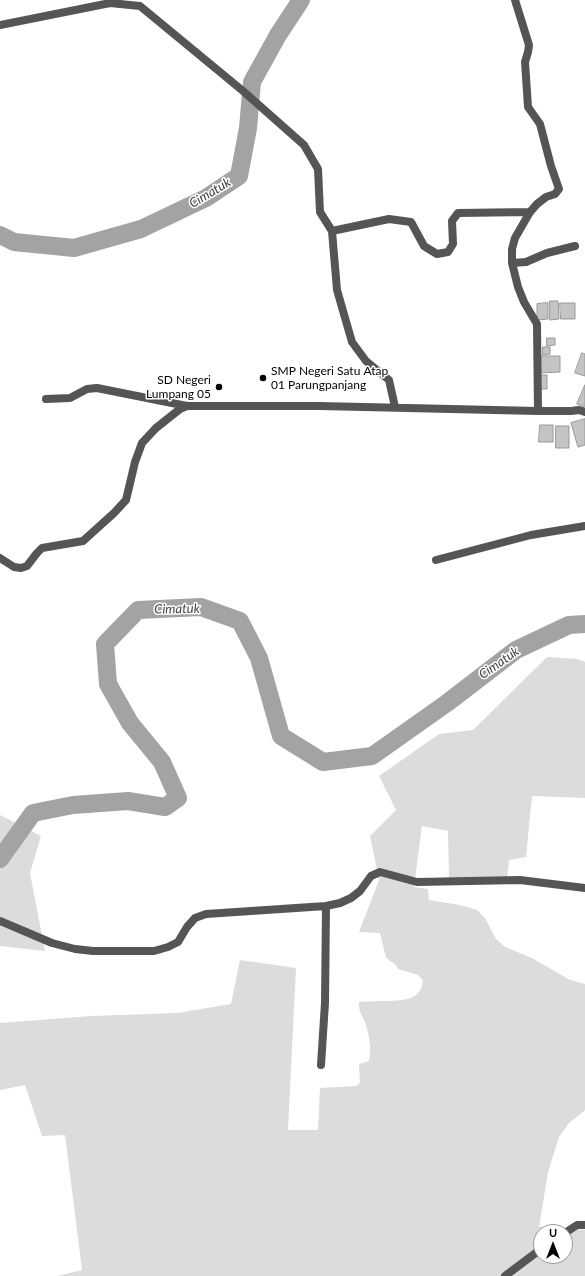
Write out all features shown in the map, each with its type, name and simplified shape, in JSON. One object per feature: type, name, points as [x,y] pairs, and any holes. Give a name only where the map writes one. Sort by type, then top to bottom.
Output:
[{"type":"street","points":[[515,0],[529,45],[525,62],[528,107],[540,124],[551,166],[560,189],[555,194],[546,197],[530,212],[515,238],[512,249],[512,263],[522,297],[537,324],[538,411]]},
{"type":"street","points":[[0,25],[110,3],[140,6],[243,91],[304,145],[318,169],[320,212],[332,231],[337,290],[352,342],[366,361],[389,380],[395,408]]},
{"type":"street","points":[[332,231],[389,219],[411,222],[424,246],[437,254],[448,252],[453,244],[452,221],[458,213],[530,212]]},
{"type":"street","points":[[512,263],[526,262],[547,253],[575,246]]},
{"type":"street","points":[[46,399],[70,398],[87,389],[97,388],[187,406],[320,406],[571,412],[579,410],[585,412]]},
{"type":"street","points":[[0,558],[14,567],[21,568],[27,566],[36,553],[42,548],[83,541],[126,500],[135,462],[142,443],[156,428],[180,409],[187,406]]},
{"type":"street","points":[[436,560],[531,535],[585,526]]},
{"type":"street","points":[[0,920],[52,943],[76,949],[93,951],[154,951],[178,942],[187,927],[195,918],[206,914],[326,906],[340,903],[351,898],[360,891],[371,876],[380,872],[417,882],[520,880],[585,888]]},
{"type":"street","points":[[321,1065],[325,1003],[326,906]]},
{"type":"street","points":[[573,1228],[577,1225],[585,1225]]},
{"type":"street","points":[[505,1276],[533,1255]]},
{"type":"shaded area","points":[[547,657],[577,659],[585,662],[585,798],[532,796],[526,857],[509,860],[507,880],[449,879],[448,831],[422,826],[414,887],[428,889],[429,900],[460,905],[477,910],[485,918],[496,939],[505,947],[532,958],[570,980],[585,984],[585,1110],[569,1123],[559,1137],[548,1172],[539,1224],[533,1224],[533,1264],[573,1264],[573,1229],[585,1230],[585,1276],[58,1276],[82,1270],[65,1135],[42,1136],[25,1085],[0,1090],[0,1023],[91,1016],[177,1013],[231,1004],[240,960],[296,968],[288,1130],[318,1130],[320,1088],[356,1086],[360,1083],[359,1064],[369,1061],[369,1037],[360,1010],[359,1002],[411,998],[419,992],[422,987],[423,980],[418,975],[398,969],[396,965],[386,958],[380,933],[359,932],[379,880],[370,836],[396,810],[379,776],[439,734],[473,730]]},
{"type":"shaded area","points":[[0,815],[41,836],[30,873],[45,951],[0,946]]},
{"type":"building","points":[[550,301],[558,301],[559,319],[550,320]]},
{"type":"building","points":[[548,303],[548,319],[537,320],[537,304]]},
{"type":"building","points":[[560,303],[575,303],[575,319],[561,319]]},
{"type":"building","points":[[547,338],[555,338],[555,345],[547,346]]},
{"type":"building","points":[[543,347],[550,347],[550,354],[543,355]]},
{"type":"building","points":[[582,353],[585,354],[585,376],[575,373]]},
{"type":"building","points":[[540,356],[560,356],[560,372],[540,373]]},
{"type":"building","points":[[541,375],[547,375],[547,389],[541,389]]},
{"type":"building","points":[[585,385],[585,407],[577,404]]},
{"type":"building","points":[[585,419],[585,445],[578,447],[571,423]]},
{"type":"building","points":[[540,425],[553,425],[553,442],[539,442]]},
{"type":"building","points":[[556,426],[569,426],[569,448],[556,448]]},
{"type":"waterway","name":"Cimatuk","points":[[0,235],[14,242],[74,248],[141,229],[206,198],[239,176],[248,128],[252,82],[278,35],[301,0]]},
{"type":"waterway","name":"Cimatuk","points":[[0,859],[33,813],[73,805],[128,801],[165,807],[178,798],[162,762],[130,723],[108,684],[105,644],[138,610],[201,607],[240,621],[259,658],[281,736],[323,762],[372,756],[447,703],[516,650],[569,625],[585,624]]},
{"type":"place","name":"SMP Negeri Satu Atap 01 Parungpanjang","points":[[263,378]]},
{"type":"place","name":"SD Negeri Lumpang 05","points":[[219,387]]}]
